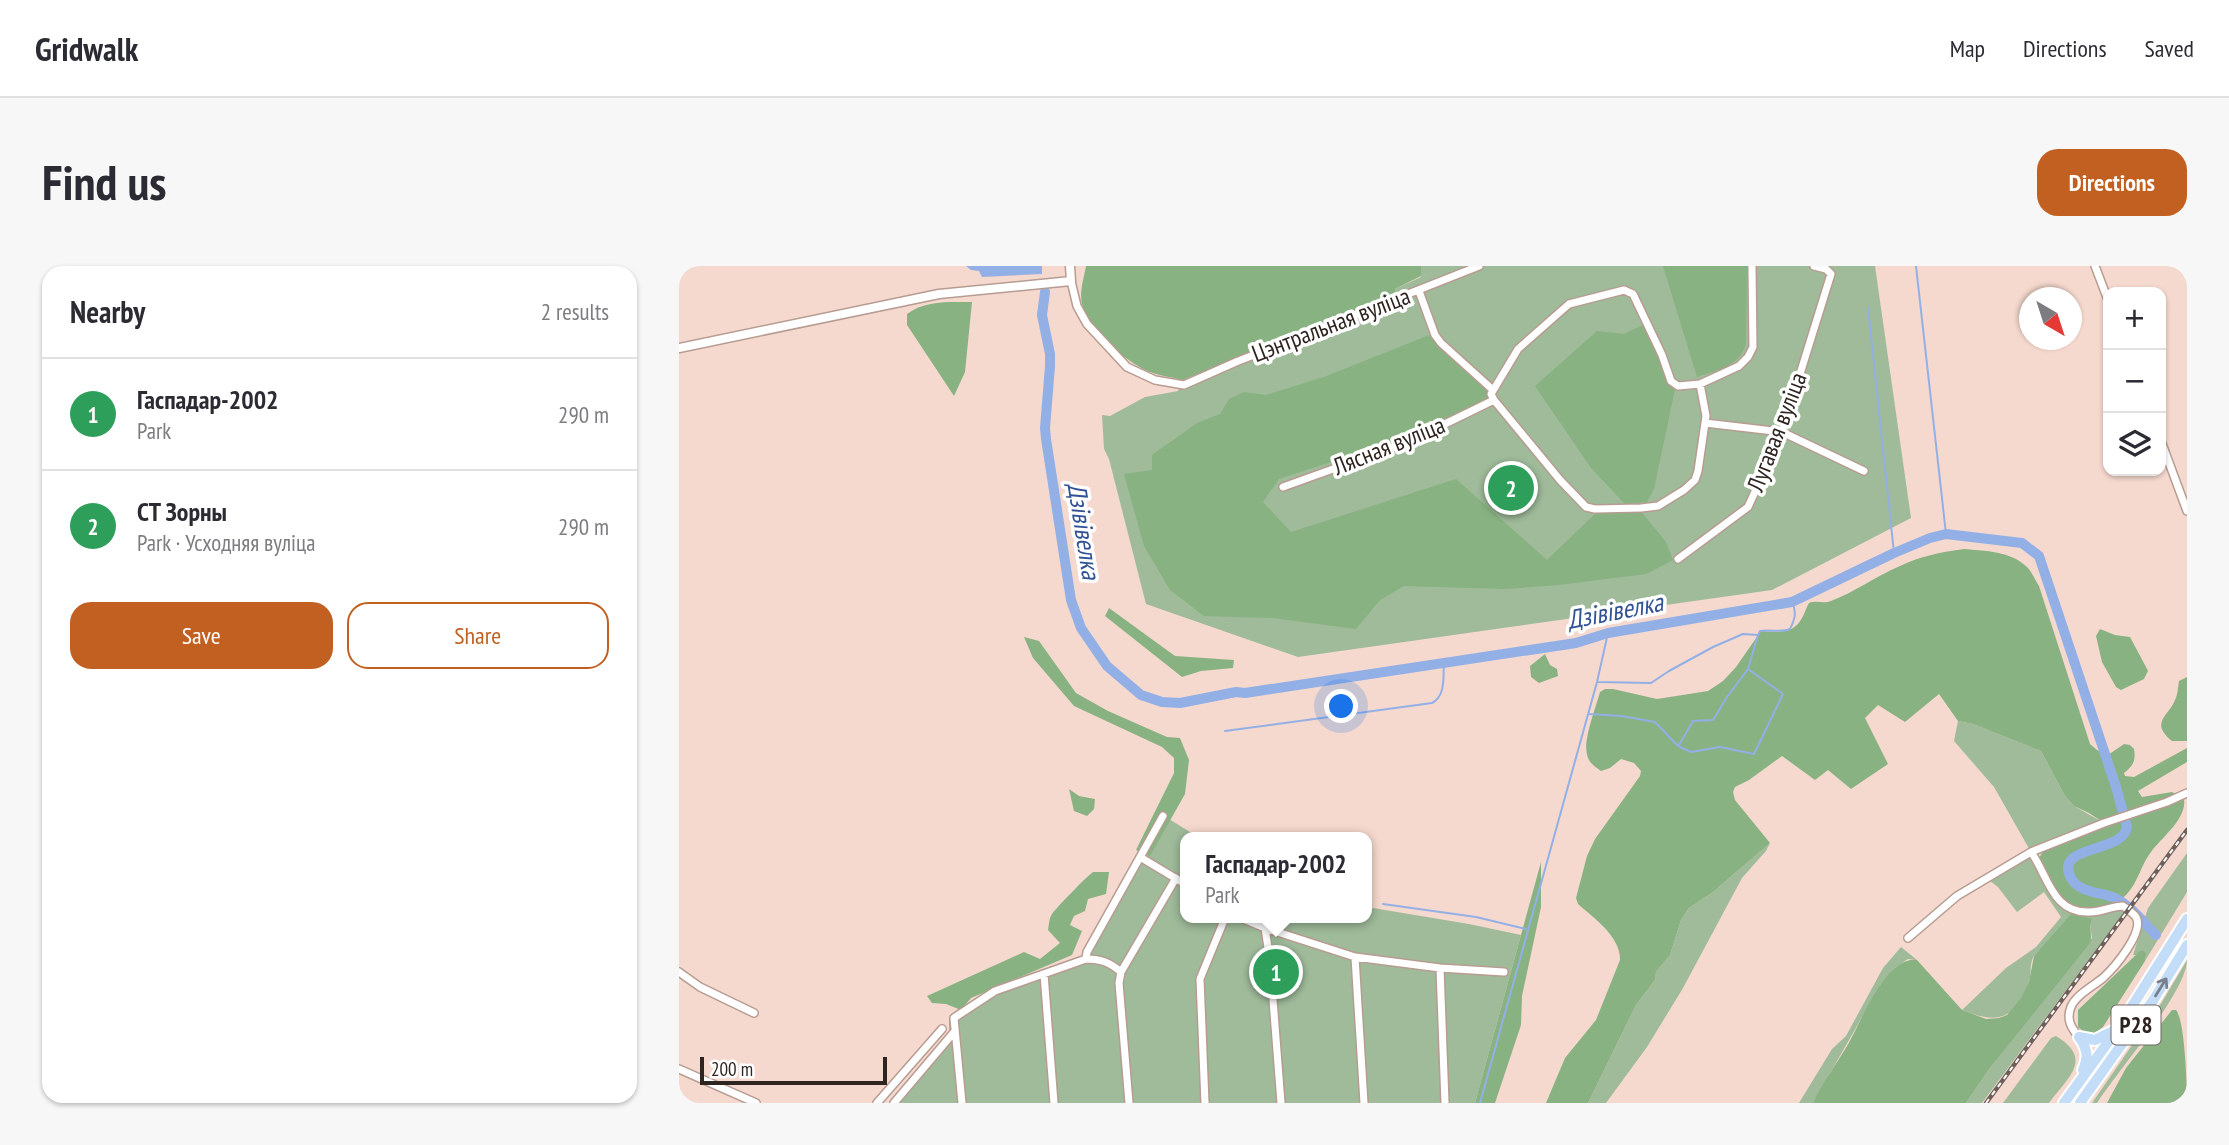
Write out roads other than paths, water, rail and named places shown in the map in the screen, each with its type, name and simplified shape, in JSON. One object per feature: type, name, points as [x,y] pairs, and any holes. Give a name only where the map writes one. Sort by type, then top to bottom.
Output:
[{"type":"highway","name":"Р28","points":[[2064,1103],[2119,1027],[2187,919]]},
{"type":"highway","name":"Р28","points":[[2080,1103],[2154,999],[2187,945]]},
{"type":"highway","points":[[2079,1037],[2095,1040],[2119,1027]]},
{"type":"highway","points":[[2077,1086],[2087,1058],[2087,1051],[2079,1037]]},
{"type":"street","points":[[679,348],[939,294],[1070,281],[1070,266]]},
{"type":"street","name":"Цэнтральная вуліца","points":[[1070,281],[1081,315],[1100,340],[1127,367],[1156,380],[1184,385],[1479,266]]},
{"type":"street","points":[[1700,384],[1706,416],[1695,480],[1658,506],[1595,509],[1587,507],[1560,480],[1490,394],[1518,349],[1569,304],[1624,290],[1633,294],[1662,355],[1671,382],[1678,386],[1700,384],[1739,366],[1753,347],[1752,266]]},
{"type":"street","name":"Лугавая вуліца","points":[[1678,559],[1748,507],[1782,432],[1831,274],[1826,269],[1814,266]]},
{"type":"street","points":[[2095,266],[2103,287]]},
{"type":"street","points":[[1419,291],[1435,335],[1493,390]]},
{"type":"street","name":"Лясная вуліца","points":[[1283,488],[1408,442],[1493,400]]},
{"type":"street","points":[[1705,423],[1782,432],[1864,471]]},
{"type":"street","points":[[2166,454],[2187,511]]},
{"type":"street","points":[[1908,938],[1957,896],[2031,852],[2187,793]]},
{"type":"street","points":[[1086,959],[1087,952],[1163,816]]},
{"type":"street","points":[[2031,852],[2049,888],[2059,901],[2085,912],[2123,906],[2136,917],[2138,923],[2132,940],[2115,966],[2071,1006],[2070,1024],[2079,1037]]},
{"type":"street","points":[[1140,857],[1180,881]]},
{"type":"street","points":[[1129,1103],[1119,983],[1121,972],[1176,878]]},
{"type":"street","points":[[1205,1103],[1199,979],[1224,923]]},
{"type":"street","points":[[1252,923],[1355,957],[1440,968],[1504,972]]},
{"type":"street","points":[[1265,929],[1282,1103]]},
{"type":"street","points":[[1355,957],[1364,1103]]},
{"type":"street","points":[[962,1103],[954,1018],[995,991],[1086,959],[1109,962],[1121,972]]},
{"type":"street","points":[[1440,968],[1445,1103]]},
{"type":"street","points":[[679,972],[700,987],[754,1013]]},
{"type":"street","points":[[1044,974],[1054,1103]]},
{"type":"street","points":[[877,1103],[942,1029]]},
{"type":"street","points":[[894,1103],[955,1031]]},
{"type":"street","points":[[679,1069],[756,1103]]},
{"type":"water","points":[[966,266],[1042,266],[1042,274],[982,277],[979,271]]},
{"type":"waterway","points":[[1916,266],[1946,534]]},
{"type":"waterway","name":"Дзівівелка","points":[[1045,292],[1042,315],[1050,354],[1045,428],[1071,600],[1081,628],[1107,666],[1141,695],[1162,702],[1180,703],[1236,692],[1245,693],[1576,643],[1608,633],[1792,602],[1894,553],[1946,534],[2022,543],[2039,556],[2127,827],[2123,836],[2114,842],[2072,859],[2068,867],[2071,878],[2079,887],[2121,901],[2156,935]]},
{"type":"waterway","points":[[1868,308],[1894,553]]},
{"type":"waterway","points":[[1598,682],[1651,683],[1713,647],[1743,634],[1758,635],[1760,631],[1790,629],[1795,616],[1792,602]]},
{"type":"waterway","points":[[1480,1103],[1597,682],[1608,633]]},
{"type":"waterway","points":[[1589,714],[1655,722],[1678,746],[1691,752],[1720,747],[1754,754],[1783,694],[1748,669],[1758,635]]},
{"type":"waterway","points":[[1225,731],[1432,703],[1442,691],[1444,662]]},
{"type":"waterway","points":[[1679,745],[1693,721],[1713,720],[1748,669]]},
{"type":"waterway","points":[[1383,904],[1476,917],[1526,929]]},
{"type":"railway","points":[[1986,1103],[2187,830]]},
{"type":"place","name":"СТ Зорны","points":[[1511,488]]},
{"type":"place","name":"Гаспадар-2002","points":[[1276,972]]}]
